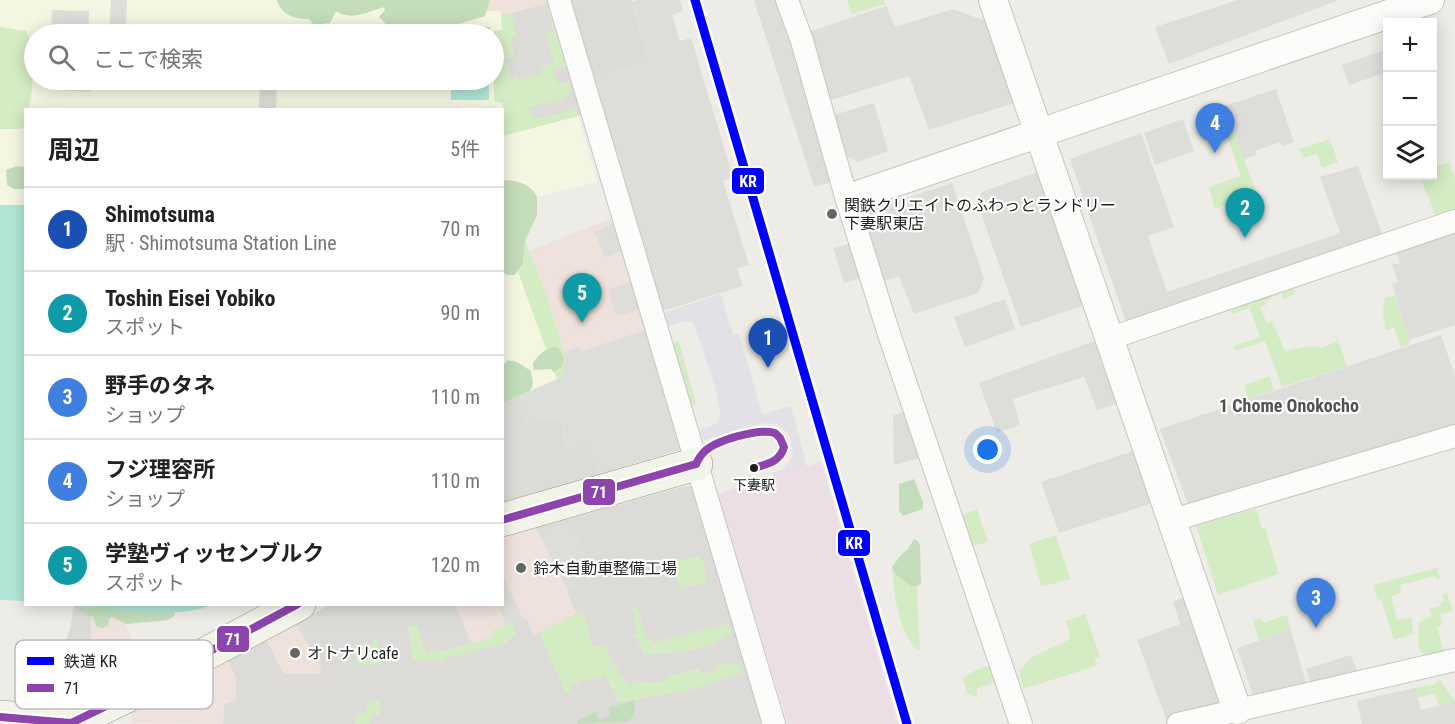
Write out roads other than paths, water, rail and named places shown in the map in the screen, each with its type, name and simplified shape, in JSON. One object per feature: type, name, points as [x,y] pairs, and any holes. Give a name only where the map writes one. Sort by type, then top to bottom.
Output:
[{"type":"main road","points":[[504,519],[696,464]]},
{"type":"main road","points":[[213,650],[295,606]]},
{"type":"main road","points":[[0,717],[71,723],[100,709]]},
{"type":"street","points":[[560,0],[774,724]]},
{"type":"street","points":[[786,0],[802,41],[853,198],[888,331],[1021,724]]},
{"type":"street","points":[[993,0],[1237,710]]},
{"type":"street","points":[[853,198],[1430,0]]},
{"type":"street","points":[[1111,338],[1455,221]]},
{"type":"street","points":[[1173,520],[1455,436]]},
{"type":"street","points":[[1178,724],[1455,660]]},
{"type":"street","points":[[71,723],[75,724]]},
{"type":"rail line","name":"KR","points":[[695,0],[907,724]]},
{"type":"place","name":"フジ理容所","points":[[1215,153]]},
{"type":"place","name":"関鉄クリエイトのふわっとランドリー 下妻駅東店","points":[[832,214]]},
{"type":"place","name":"Toshin Eisei Yobiko","points":[[1245,238]]},
{"type":"place","name":"学塾ヴィッセンブルク","points":[[582,323]]},
{"type":"place","name":"Shimotsuma","points":[[768,368]]},
{"type":"place","name":"下妻駅","points":[[754,468]]},
{"type":"place","name":"鈴木自動車整備工場","points":[[521,568]]},
{"type":"place","name":"野手のタネ","points":[[1316,628]]},
{"type":"place","name":"オトナリcafe","points":[[295,653]]},
{"type":"district","name":"1 Chome Onokocho","points":[[1289,405]]}]
